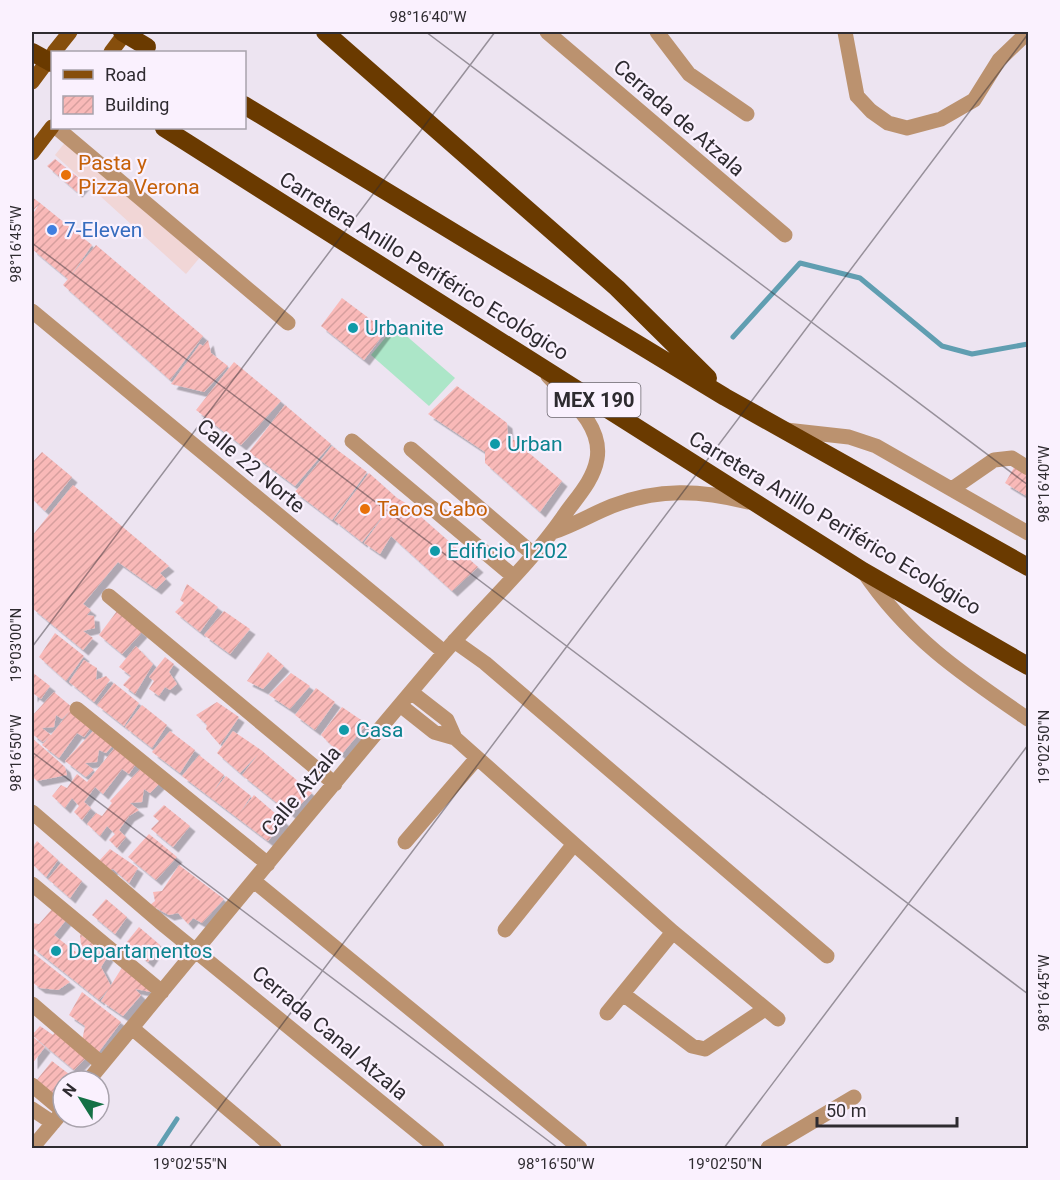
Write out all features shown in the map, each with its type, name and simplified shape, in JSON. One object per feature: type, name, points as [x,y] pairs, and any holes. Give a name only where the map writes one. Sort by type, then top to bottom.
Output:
[{"type":"highway","points":[[124,32],[151,50]]},
{"type":"highway","points":[[325,32],[617,288],[725,397]]},
{"type":"highway","points":[[32,52],[51,62]]},
{"type":"highway","name":"Carretera Anillo Periférico Ecológico","points":[[246,106],[725,397],[1029,567]]},
{"type":"highway","name":"Carretera Anillo Periférico Ecológico","points":[[166,129],[863,571],[1029,666]]},
{"type":"main road","points":[[55,51],[70,32]]},
{"type":"main road","points":[[112,51],[124,32]]},
{"type":"main road","points":[[32,82],[51,57]]},
{"type":"main road","points":[[32,153],[53,129]]},
{"type":"street","name":"Cerrada de Atzala","points":[[547,32],[784,236]]},
{"type":"street","name":"Cerrada de Atzala","points":[[657,32],[688,74],[747,114]]},
{"type":"street","points":[[844,32],[857,96],[888,123],[907,128],[941,119],[975,100],[999,60],[1029,32]]},
{"type":"street","points":[[57,129],[288,323]]},
{"type":"street","name":"Calle 22 Norte","points":[[32,311],[449,647],[485,663],[827,956]]},
{"type":"street","name":"Calle Atzala","points":[[98,1069],[449,647],[553,532],[594,470],[597,449],[594,435],[584,416],[534,362]]},
{"type":"street","points":[[784,430],[834,434],[862,441],[1029,533]]},
{"type":"street","points":[[352,441],[513,576]]},
{"type":"street","points":[[411,449],[533,554]]},
{"type":"street","points":[[952,489],[994,460],[1012,458],[1029,468]]},
{"type":"street","name":"Calle Atzala","points":[[553,532],[578,524],[609,507],[660,493],[702,492],[756,503]]},
{"type":"street","points":[[863,571],[883,601],[922,643],[959,673],[1029,718]]},
{"type":"street","points":[[109,596],[335,784]]},
{"type":"street","points":[[411,692],[447,720],[455,738],[477,758],[673,932],[778,1019]]},
{"type":"street","points":[[400,705],[434,732],[455,738]]},
{"type":"street","points":[[77,709],[268,864]]},
{"type":"street","points":[[405,842],[477,758]]},
{"type":"street","name":"Cerrada Canal Atzala","points":[[32,812],[196,951],[437,1149]]},
{"type":"street","points":[[505,930],[574,844]]},
{"type":"street","points":[[254,881],[580,1149]]},
{"type":"street","points":[[32,884],[162,992]]},
{"type":"street","points":[[607,1013],[673,932]]},
{"type":"street","points":[[623,993],[692,1046],[705,1049],[765,1009]]},
{"type":"street","points":[[32,1004],[102,1064]]},
{"type":"street","points":[[132,1028],[274,1149]]},
{"type":"street","points":[[32,1085],[51,1105]]},
{"type":"street","points":[[768,1149],[854,1097]]},
{"type":"street","points":[[32,1108],[51,1113]]},
{"type":"street","points":[[32,1148],[51,1126]]},
{"type":"shaded area","points":[[67,140],[201,256],[186,274],[55,155]]},
{"type":"green space","points":[[395,326],[455,378],[429,406],[371,355]]},
{"type":"building","name":"Pasta y Pizza Verona","points":[[55,159],[85,183],[77,192],[47,166]]},
{"type":"building","points":[[32,197],[40,203],[32,212]]},
{"type":"building","points":[[40,203],[92,245],[70,277],[96,245],[203,336],[170,380],[63,285],[68,279],[32,249],[32,215]]},
{"type":"building","name":"Urbanite","points":[[342,298],[386,331],[364,360],[321,326]]},
{"type":"building","points":[[208,340],[211,353],[228,366],[204,392],[171,384],[200,344],[203,346]]},
{"type":"building","points":[[234,362],[281,401],[241,445],[196,410]]},
{"type":"building","name":"Urban","points":[[457,386],[507,423],[508,435],[562,481],[540,512],[485,463],[485,452],[428,414]]},
{"type":"building","points":[[285,405],[331,444],[295,486],[249,452]]},
{"type":"building","points":[[332,446],[367,472],[332,520],[295,492]]},
{"type":"building","points":[[42,452],[72,477],[45,511],[32,499],[32,463]]},
{"type":"building","points":[[1015,466],[1028,475],[1028,497],[1005,483]]},
{"type":"building","points":[[369,473],[397,498],[411,506],[396,528],[411,508],[478,567],[452,591],[391,536],[380,554],[364,543],[390,507],[362,542],[334,520]]},
{"type":"building","points":[[73,485],[169,566],[160,573],[166,579],[156,589],[118,562],[83,604],[91,610],[87,615],[94,616],[95,628],[83,631],[93,638],[83,650],[32,608],[32,536]]},
{"type":"building","points":[[187,584],[218,607],[200,632],[175,612],[184,603],[180,600]]},
{"type":"building","points":[[117,611],[142,632],[122,654],[99,635]]},
{"type":"building","points":[[224,611],[250,629],[230,654],[204,635]]},
{"type":"building","points":[[55,633],[84,656],[66,681],[39,657]]},
{"type":"building","points":[[136,646],[153,664],[135,694],[123,685],[131,676],[119,667]]},
{"type":"building","points":[[268,652],[284,666],[263,689],[247,681]]},
{"type":"building","points":[[165,657],[174,664],[169,672],[177,684],[170,690],[165,687],[159,696],[149,689],[154,681],[149,677]]},
{"type":"building","points":[[84,660],[97,668],[96,680],[106,676],[110,680],[94,702],[69,682]]},
{"type":"building","points":[[32,672],[50,686],[41,699],[34,694],[32,697]]},
{"type":"building","points":[[291,673],[310,686],[290,709],[269,695]]},
{"type":"building","points":[[114,683],[139,703],[124,726],[97,705]]},
{"type":"building","points":[[316,688],[335,702],[315,730],[295,715]]},
{"type":"building","points":[[54,692],[93,725],[84,737],[77,733],[59,758],[42,745],[49,737],[43,742],[32,734],[32,716]],"holes":[[[70,711],[51,735],[42,728],[54,727],[56,715],[62,719]]]},
{"type":"building","points":[[217,702],[239,717],[220,745],[206,729],[207,725],[196,715]]},
{"type":"building","points":[[142,705],[167,725],[152,748],[125,727]]},
{"type":"building","name":"Casa","points":[[342,707],[367,724],[341,755],[321,735]]},
{"type":"building","points":[[97,727],[115,743],[106,753],[99,750],[97,762],[85,763],[94,770],[86,777],[65,761]]},
{"type":"building","points":[[170,731],[195,750],[180,773],[152,752]]},
{"type":"building","points":[[233,731],[261,750],[312,793],[291,814],[242,775],[259,753],[240,773],[217,753]]},
{"type":"building","points":[[32,738],[65,767],[67,775],[37,781],[32,776]]},
{"type":"building","points":[[117,745],[138,761],[129,774],[122,769],[103,794],[95,787],[84,802],[91,808],[82,820],[74,812],[79,806],[72,798],[65,808],[52,796],[61,785],[67,788],[77,774],[87,782]]},
{"type":"building","points":[[199,755],[224,775],[213,792],[226,776],[251,796],[240,813],[254,795],[284,821],[268,841],[182,776]]},
{"type":"building","points":[[142,767],[160,783],[150,793],[144,789],[142,802],[130,803],[139,810],[129,816],[119,830],[126,837],[117,848],[109,840],[115,834],[107,826],[100,836],[87,824],[96,813],[102,816],[112,803],[110,801]]},
{"type":"building","points":[[164,805],[190,826],[173,847],[151,829],[159,821],[153,816]]},
{"type":"building","points":[[149,834],[177,857],[156,880],[128,857]]},
{"type":"building","points":[[37,841],[58,860],[46,877],[32,864],[32,848]]},
{"type":"building","points":[[110,849],[138,868],[129,883],[113,869],[107,871],[98,862]]},
{"type":"building","points":[[61,863],[82,881],[70,898],[48,879]]},
{"type":"building","points":[[179,865],[224,899],[202,923],[193,918],[188,924],[178,913],[169,915],[150,905],[155,901],[153,892],[162,891]]},
{"type":"building","points":[[106,899],[127,917],[115,934],[92,915]]},
{"type":"building","name":"Departamentos","points":[[53,908],[66,920],[54,935],[82,957],[80,934],[108,956],[101,967],[111,986],[99,1000],[32,947],[32,923],[39,924]]},
{"type":"building","points":[[139,927],[160,945],[148,962],[126,943]]},
{"type":"building","name":"Departamentos","points":[[32,952],[70,982],[58,990],[40,988],[32,982]]},
{"type":"building","points":[[123,966],[151,992],[135,989],[141,995],[123,1016],[101,1001]]},
{"type":"building","name":"Departamentos","points":[[82,992],[121,1022],[98,1053],[82,1041],[85,1026],[69,1015]]},
{"type":"building","points":[[40,1026],[53,1035],[57,1029],[90,1054],[73,1069],[32,1035]]},
{"type":"building","points":[[32,1036],[45,1047],[32,1064]]},
{"type":"building","points":[[52,1061],[62,1069],[51,1069],[51,1093],[36,1081]]},
{"type":"waterway","points":[[733,337],[800,263],[860,278],[942,346],[972,354],[1028,344]]},
{"type":"waterway","points":[[158,1148],[177,1119]]},
{"type":"place","name":"Pasta y Pizza Verona","points":[[66,175]]},
{"type":"place","name":"7-Eleven","points":[[52,230]]},
{"type":"place","name":"Urbanite","points":[[353,328]]},
{"type":"place","name":"Urban","points":[[495,444]]},
{"type":"place","name":"Tacos Cabo","points":[[365,509]]},
{"type":"place","name":"Edificio 1202","points":[[435,551]]},
{"type":"place","name":"Casa","points":[[344,730]]},
{"type":"place","name":"Departamentos","points":[[56,951]]}]
